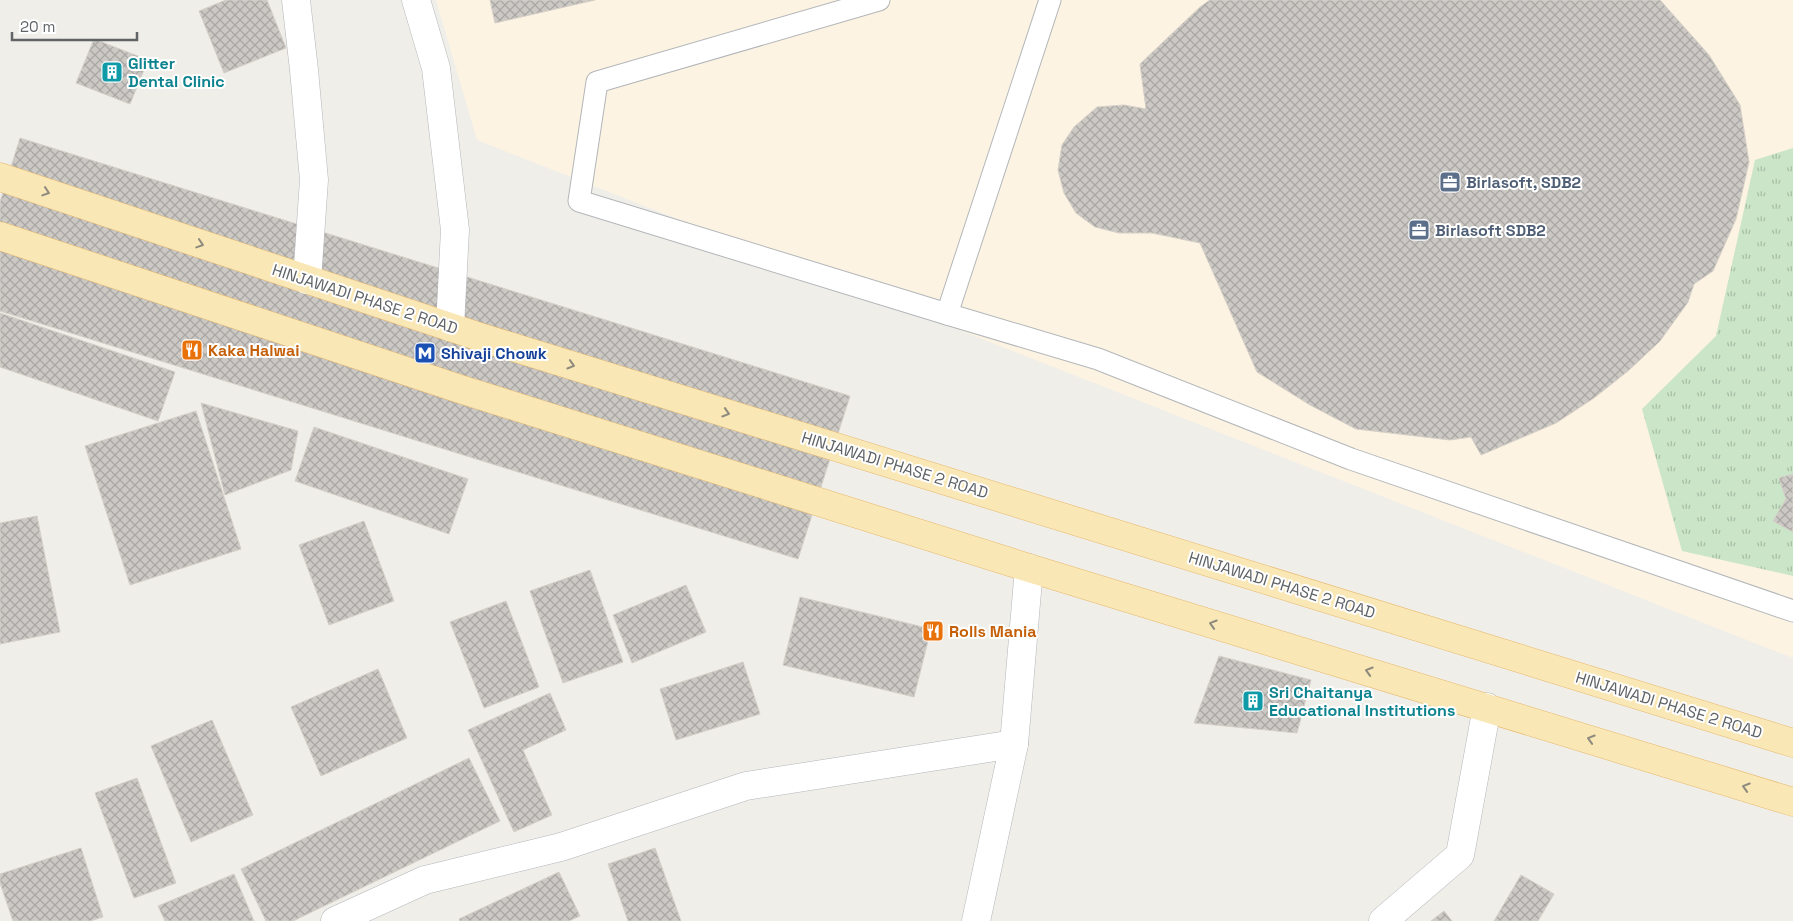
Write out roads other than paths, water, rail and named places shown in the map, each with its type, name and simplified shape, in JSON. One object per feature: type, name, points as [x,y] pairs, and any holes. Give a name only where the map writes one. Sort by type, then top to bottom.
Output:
[{"type":"main road","name":"HINJAWADI PHASE 2 ROAD","points":[[0,177],[450,327],[1793,743]]},
{"type":"main road","points":[[0,236],[462,390],[1029,568],[1793,802]]},
{"type":"street","points":[[296,0],[314,180],[307,280]]},
{"type":"street","points":[[416,0],[436,68],[455,230],[450,327]]},
{"type":"street","points":[[976,921],[1014,744],[1029,568]]},
{"type":"street","points":[[1383,921],[1460,855],[1487,707]]},
{"type":"street","points":[[335,921],[425,880],[561,847],[746,786],[1014,744]]},
{"type":"lane","points":[[878,0],[597,82],[579,201],[1098,359],[1351,459],[1793,611]]},
{"type":"lane","points":[[947,314],[1050,0]]},
{"type":"place","name":"Glitter Dental Clinic","points":[[112,72]]},
{"type":"place","name":"Birlasoft, SDB2","points":[[1450,182]]},
{"type":"place","name":"Birlasoft SDB2","points":[[1419,230]]},
{"type":"place","name":"Kaka Halwai","points":[[192,350]]},
{"type":"place","name":"Shivaji Chowk","points":[[425,353]]},
{"type":"place","name":"Rolls Mania","points":[[933,631]]},
{"type":"place","name":"Sri Chaitanya Educational Institutions","points":[[1253,701]]}]
